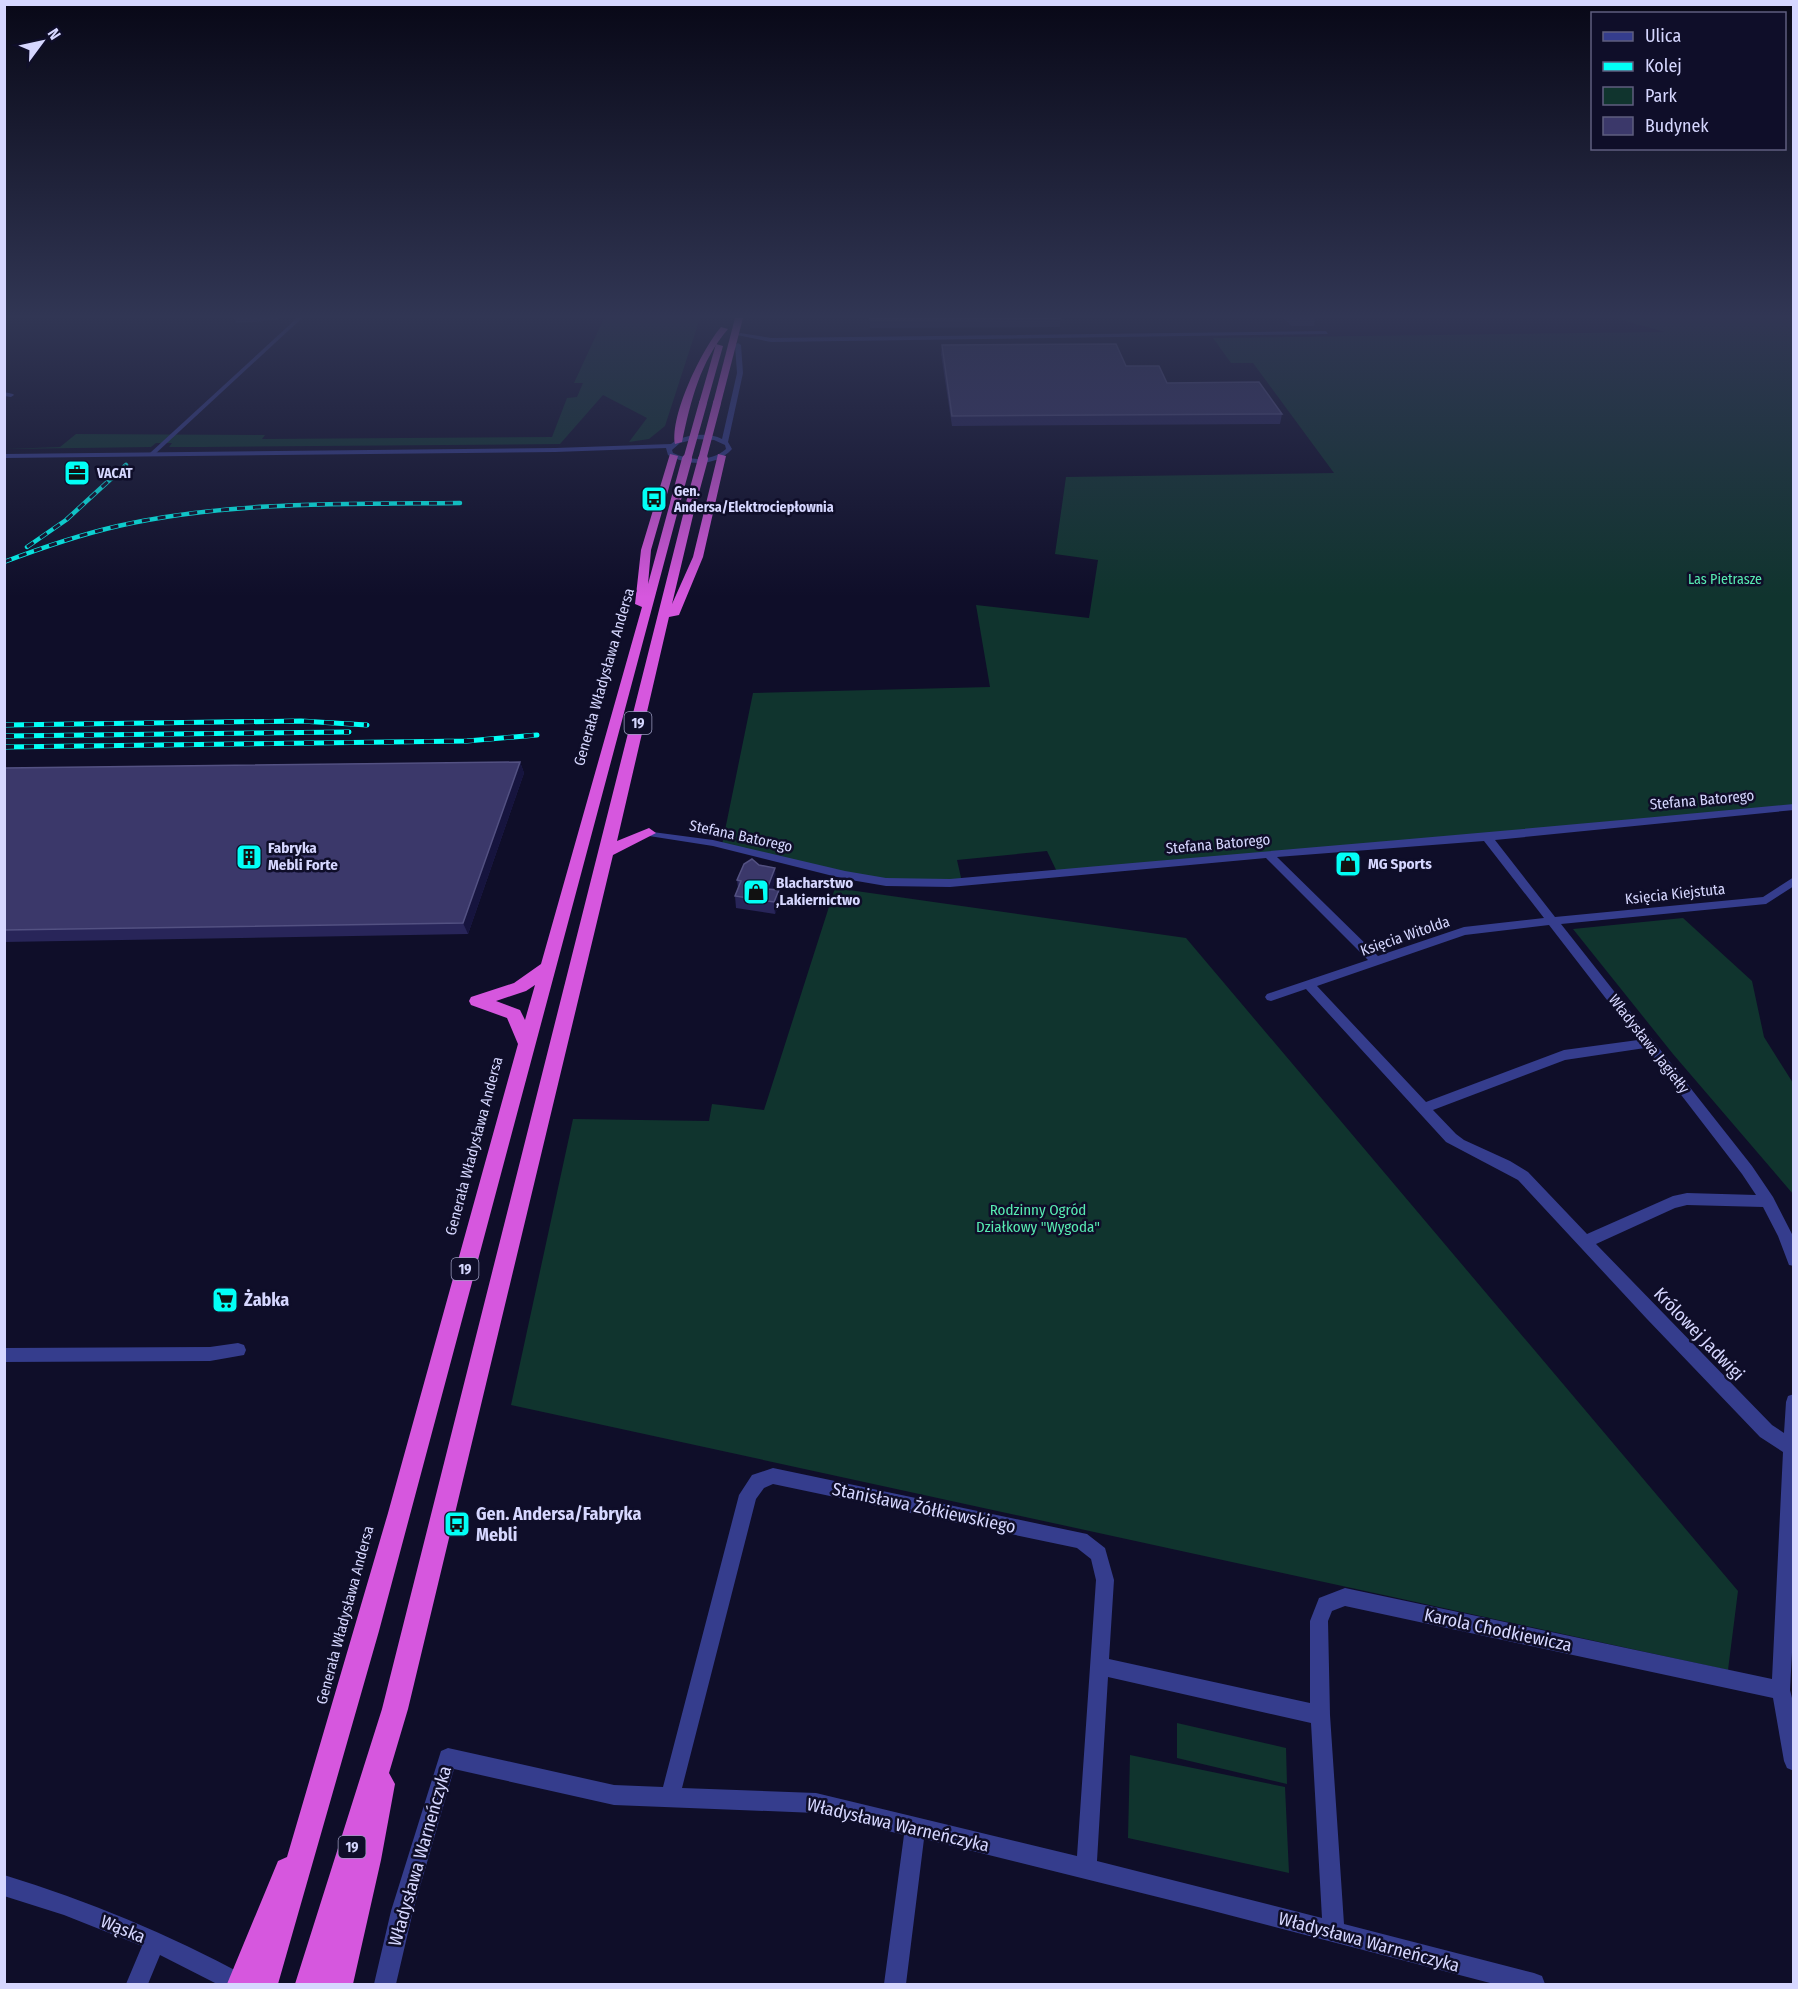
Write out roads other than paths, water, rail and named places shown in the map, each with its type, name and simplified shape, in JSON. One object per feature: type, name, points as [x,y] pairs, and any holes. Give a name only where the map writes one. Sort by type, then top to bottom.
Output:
[{"type":"highway","points":[[642,632],[640,616],[646,550],[685,411]]},
{"type":"highway","name":"Generała Władysława Andersa","points":[[262,1984],[321,1796],[701,411]]},
{"type":"highway","name":"19","points":[[310,1984],[395,1709],[715,411]]},
{"type":"highway","points":[[659,634],[673,615],[698,556],[721,456]]},
{"type":"highway","points":[[616,813],[624,822],[649,833]]},
{"type":"highway","points":[[605,853],[634,837],[649,833]]},
{"type":"highway","points":[[526,1044],[514,1014],[477,1001],[520,987],[548,968]]},
{"type":"highway","points":[[339,1984],[367,1860],[395,1709]]},
{"type":"highway","points":[[240,1984],[321,1796]]},
{"type":"street","points":[[152,454],[199,411]]},
{"type":"street","points":[[673,449],[699,461],[721,456],[729,449],[725,442],[732,411]]},
{"type":"street","points":[[4,456],[673,449],[703,437],[725,442]]},
{"type":"street","name":"Stefana Batorego","points":[[649,833],[713,843],[844,875],[917,883],[950,883],[1487,837],[1794,807]]},
{"type":"street","name":"Władysława Jagiełły","points":[[1487,837],[1768,1201],[1782,1227],[1794,1260]]},
{"type":"street","points":[[1268,854],[1377,962]]},
{"type":"street","name":"Księcia Kiejstuta","points":[[1553,922],[1766,900],[1794,879]]},
{"type":"street","name":"Księcia Witolda","points":[[1271,997],[1464,931],[1553,922]]},
{"type":"street","name":"Królowej Jadwigi","points":[[1309,985],[1425,1108],[1450,1138],[1463,1147],[1503,1163],[1523,1176],[1766,1431],[1791,1447]]},
{"type":"street","points":[[1425,1108],[1564,1055],[1648,1043]]},
{"type":"street","points":[[1584,1242],[1673,1202],[1687,1199],[1768,1201]]},
{"type":"street","points":[[4,1355],[210,1354],[238,1350]]},
{"type":"street","points":[[1794,1402],[1781,1690],[1794,1761]]},
{"type":"street","name":"Stanisława Żółkiewskiego","points":[[670,1797],[748,1495],[758,1481],[774,1476],[1081,1540],[1099,1554],[1105,1580],[1086,1869]]},
{"type":"street","name":"Karola Chodkiewicza","points":[[1334,1933],[1320,1715],[1319,1621],[1325,1604],[1345,1598],[1781,1690]]},
{"type":"street","points":[[1099,1666],[1320,1715]]},
{"type":"street","name":"Władysława Warneńczyka","points":[[385,1984],[405,1900],[448,1758],[614,1795],[816,1803],[1086,1869],[1534,1984]]},
{"type":"street","points":[[896,1984],[915,1827]]},
{"type":"street","name":"Wąska","points":[[4,1885],[154,1942],[204,1964],[240,1984]]},
{"type":"street","points":[[137,1984],[154,1942]]},
{"type":"railway","points":[[27,547],[66,520],[126,465]]},
{"type":"railway","points":[[4,562],[60,542],[118,526],[202,512],[331,504],[460,503]]},
{"type":"railway","points":[[4,725],[301,721],[367,725]]},
{"type":"railway","points":[[4,736],[349,732]]},
{"type":"railway","points":[[4,747],[467,741],[537,735]]},
{"type":"place","name":"VACAT","points":[[77,473]]},
{"type":"place","name":"Gen. Andersa/Elektrociepłownia","points":[[654,499]]},
{"type":"place","name":"Fabryka Mebli Forte","points":[[249,857]]},
{"type":"place","name":"MG Sports","points":[[1348,864]]},
{"type":"place","name":"Blacharstwo ,Lakiernictwo","points":[[756,892]]},
{"type":"place","name":"Żabka","points":[[225,1300]]},
{"type":"place","name":"Gen. Andersa/Fabryka Mebli","points":[[457,1524]]},
{"type":"park label","name":"Las Pietrasze","points":[[1725,579]]},
{"type":"park label","name":"Rodzinny Ogród Działkowy \"Wygoda\"","points":[[1038,1218]]}]
